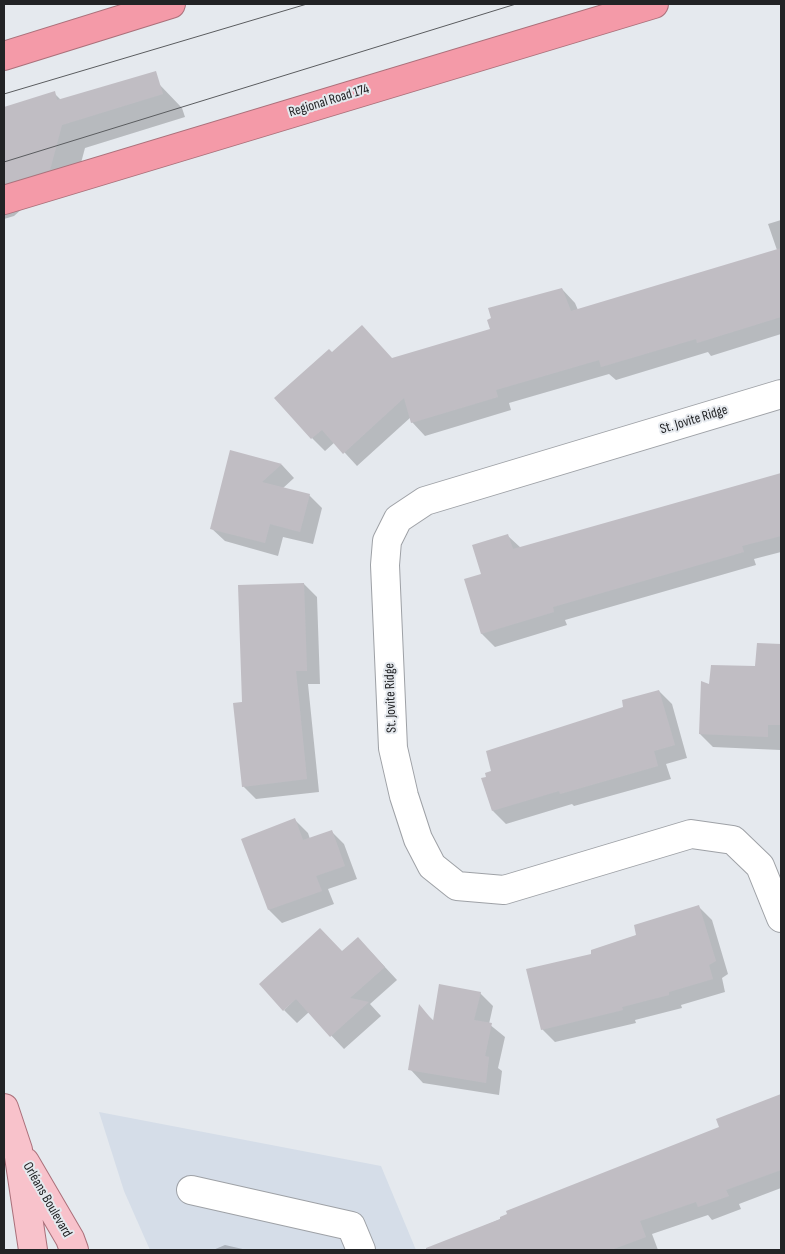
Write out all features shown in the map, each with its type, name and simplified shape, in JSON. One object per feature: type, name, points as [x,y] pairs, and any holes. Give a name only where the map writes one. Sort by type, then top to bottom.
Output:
[{"type":"highway","points":[[4,56],[171,4]]},
{"type":"highway","name":"Regional Road 174","points":[[4,200],[654,4]]},
{"type":"main road","name":"Orléans Boulevard","points":[[4,1108],[18,1150],[33,1250]]},
{"type":"main road","name":"Orléans Boulevard","points":[[18,1150],[70,1239],[74,1250]]},
{"type":"street","name":"St. Jovite Ridge","points":[[781,394],[425,500],[398,519],[387,541],[385,565],[393,748],[404,796],[415,830],[432,866],[457,886],[504,890],[692,834],[733,840],[760,866],[781,918]]},
{"type":"street","points":[[191,1190],[351,1226],[361,1250]]},
{"type":"shaded area","points":[[99,1112],[381,1166],[416,1250],[150,1250],[124,1191]]},
{"type":"building","points":[[156,71],[163,94],[62,125],[50,170],[4,184],[4,107],[55,91],[57,100]]},
{"type":"building","points":[[781,248],[781,317],[697,343],[696,339],[601,367],[599,360],[496,390],[498,397],[411,423],[404,398],[343,454],[322,430],[311,439],[274,398],[329,349],[332,352],[362,325],[392,358],[490,329],[487,320],[491,318],[488,308],[562,288],[571,311]]},
{"type":"building","points":[[230,450],[282,464],[262,482],[310,494],[300,532],[270,524],[265,543],[210,529]]},
{"type":"building","points":[[781,473],[781,536],[742,546],[744,552],[553,607],[554,612],[481,634],[464,579],[481,574],[472,545],[508,534],[513,549]]},
{"type":"building","points":[[304,583],[307,671],[296,671],[307,779],[242,787],[233,703],[242,702],[238,585]]},
{"type":"building","points":[[757,643],[781,644],[781,725],[768,725],[768,737],[699,734],[701,681],[709,684],[711,665],[755,666]]},
{"type":"building","points":[[659,690],[675,745],[654,751],[658,766],[560,794],[559,791],[492,811],[481,778],[486,777],[485,773],[491,771],[486,751],[623,707],[622,700]]},
{"type":"building","points":[[295,818],[303,840],[332,830],[345,866],[316,876],[322,891],[268,910],[241,839]]},
{"type":"building","points":[[699,905],[716,961],[709,965],[713,979],[669,992],[669,995],[622,1007],[623,1010],[541,1030],[526,969],[591,954],[591,950],[636,935],[634,925]]},
{"type":"building","points":[[320,928],[342,951],[358,937],[385,967],[350,998],[369,1002],[330,1037],[296,999],[283,1011],[259,984]]},
{"type":"building","points":[[439,984],[481,992],[474,1020],[492,1023],[485,1056],[489,1057],[486,1083],[408,1070],[419,1004],[433,1021]]},
{"type":"building","points":[[781,1094],[781,1170],[726,1190],[729,1196],[698,1207],[696,1202],[640,1221],[646,1237],[611,1250],[426,1250],[426,1248],[500,1219],[500,1217],[507,1214],[506,1211],[719,1127],[716,1119]]},
{"type":"tram line","points":[[4,94],[307,4]]},
{"type":"tram line","points":[[4,162],[516,4]]}]
